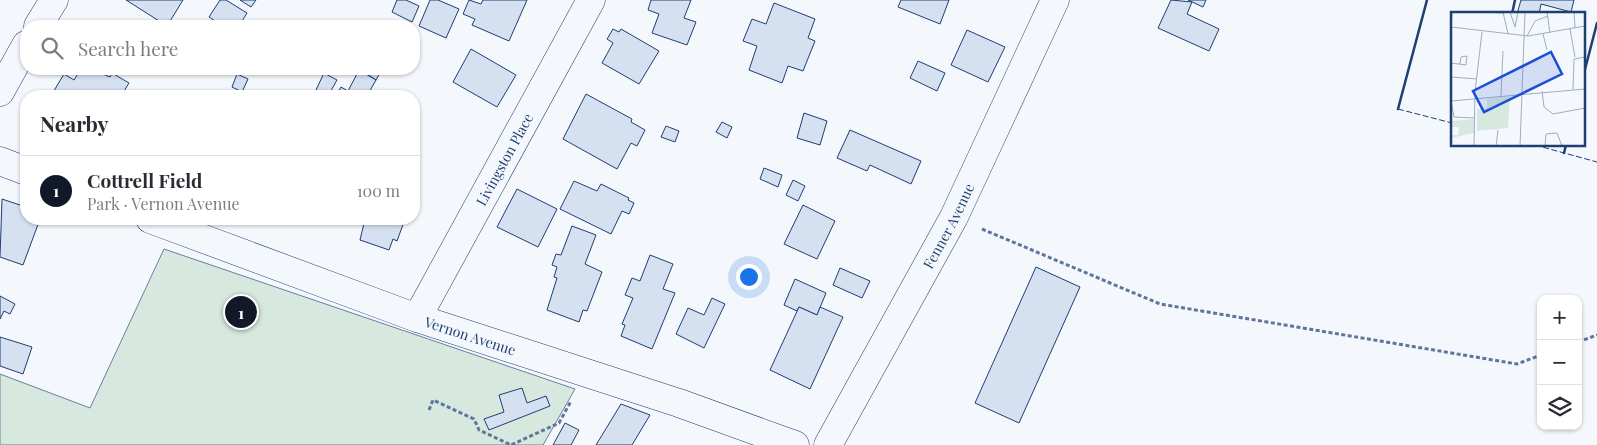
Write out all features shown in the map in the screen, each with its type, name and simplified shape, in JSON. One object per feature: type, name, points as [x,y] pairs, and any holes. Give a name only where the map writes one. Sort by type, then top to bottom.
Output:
[{"type":"street","points":[[42,20],[54,0]]},
{"type":"street","name":"Livingston Place","points":[[417,318],[591,0]]},
{"type":"street","name":"Fenner Avenue","points":[[828,445],[954,217],[1055,0]]},
{"type":"street","points":[[0,92],[20,56]]},
{"type":"street","points":[[0,161],[20,169]]},
{"type":"street","name":"Vernon Avenue","points":[[166,225],[417,318],[678,403],[795,445]]},
{"type":"path","points":[[954,217],[1160,304],[1517,364],[1537,356]]},
{"type":"path","points":[[1582,341],[1597,335]]},
{"type":"path","points":[[429,410],[433,400],[474,419],[479,430],[511,444],[517,443],[559,422],[572,397]]},
{"type":"shaded area","points":[[164,249],[575,389],[543,445],[0,445],[0,374],[90,408]]},
{"type":"building","points":[[126,0],[183,0],[171,20],[158,20]]},
{"type":"building","points":[[220,0],[226,0],[247,13],[243,20],[214,20],[209,17]]},
{"type":"building","points":[[240,0],[256,0],[251,7]]},
{"type":"building","points":[[397,0],[406,0],[419,6],[413,20],[408,20],[392,12]]},
{"type":"building","points":[[430,0],[438,0],[459,9],[446,38],[420,26]]},
{"type":"building","points":[[469,0],[481,4],[483,0],[527,0],[509,41],[472,25],[475,19],[463,14]]},
{"type":"building","points":[[651,0],[691,0],[684,18],[696,22],[687,45],[652,33],[659,14],[648,10]]},
{"type":"building","points":[[901,0],[949,0],[940,24],[898,7]]},
{"type":"building","points":[[1171,0],[1192,2],[1187,14],[1219,29],[1209,51],[1158,28]]},
{"type":"building","points":[[1188,0],[1206,0],[1203,7]]},
{"type":"building","points":[[1521,0],[1574,0],[1571,12],[1541,4],[1539,12],[1518,12]]},
{"type":"building","points":[[774,3],[815,19],[808,38],[815,41],[803,71],[788,66],[782,83],[749,70],[757,46],[743,41],[752,19],[766,24]]},
{"type":"building","points":[[613,29],[619,32],[621,29],[659,51],[639,84],[602,63],[613,43],[607,39]]},
{"type":"building","points":[[967,30],[1005,47],[988,82],[951,65]]},
{"type":"building","points":[[471,49],[516,75],[497,107],[453,82]]},
{"type":"building","points":[[918,61],[945,73],[937,91],[910,78]]},
{"type":"building","points":[[63,75],[74,80],[77,75],[105,75],[110,77],[111,75],[115,75],[129,83],[125,90],[54,90]]},
{"type":"building","points":[[237,75],[248,79],[243,90],[232,87]]},
{"type":"building","points":[[323,75],[328,75],[337,80],[331,90],[316,90]]},
{"type":"building","points":[[356,75],[368,75],[376,80],[370,90],[349,90]]},
{"type":"building","points":[[369,75],[379,75],[376,80]]},
{"type":"building","points":[[586,94],[632,119],[631,122],[645,130],[637,146],[631,143],[617,169],[563,139]]},
{"type":"building","points":[[804,113],[827,121],[820,145],[797,138]]},
{"type":"building","points":[[722,122],[732,127],[727,138],[716,132]]},
{"type":"building","points":[[666,126],[679,131],[675,142],[661,137]]},
{"type":"building","points":[[850,130],[921,161],[911,184],[870,165],[867,171],[837,158]]},
{"type":"building","points":[[764,168],[782,175],[778,187],[760,179]]},
{"type":"building","points":[[793,180],[805,186],[798,201],[786,195]]},
{"type":"building","points":[[574,181],[597,191],[601,184],[629,198],[628,200],[634,203],[629,214],[622,211],[611,234],[560,209]]},
{"type":"building","points":[[517,189],[557,209],[538,247],[497,227]]},
{"type":"building","points":[[2,199],[20,205],[20,225],[38,225],[23,265],[0,257]]},
{"type":"building","points":[[803,205],[835,221],[817,259],[784,244]]},
{"type":"building","points":[[364,225],[403,225],[397,241],[393,239],[389,250],[360,240]]},
{"type":"building","points":[[572,226],[596,235],[585,264],[602,272],[587,311],[583,310],[579,322],[547,310],[557,278],[554,277],[557,267],[552,265],[556,254],[561,255]]},
{"type":"building","points":[[650,255],[673,264],[663,289],[675,293],[652,349],[621,336],[625,325],[622,324],[633,298],[625,295],[632,278],[640,281]]},
{"type":"building","points":[[1036,267],[1080,287],[1019,423],[975,403]]},
{"type":"building","points":[[840,268],[870,281],[862,298],[833,285]]},
{"type":"building","points":[[795,279],[826,293],[817,315],[799,307],[797,311],[784,305]]},
{"type":"building","points":[[0,296],[15,304],[10,314],[4,311],[0,319]]},
{"type":"building","points":[[712,298],[725,304],[704,348],[676,334],[688,308],[704,315]]},
{"type":"building","points":[[799,307],[817,315],[820,307],[843,317],[810,389],[770,370]]},
{"type":"building","points":[[0,337],[32,347],[23,374],[0,366]]},
{"type":"building","points":[[522,388],[527,403],[546,396],[550,406],[489,430],[484,419],[504,412],[499,395]]},
{"type":"building","points":[[621,404],[650,415],[632,445],[596,445]]},
{"type":"building","points":[[565,423],[579,430],[571,445],[553,445]]},
{"type":"fence","points":[[1398,109],[1451,123]]},
{"type":"fence","points":[[1539,146],[1597,162]]},
{"type":"wall","points":[[1398,109],[1427,0]]},
{"type":"wall","points":[[1512,12],[1515,0]]},
{"type":"wall","points":[[1584,73],[1597,23]]},
{"type":"wall","points":[[1564,153],[1566,146]]},
{"type":"place","name":"Cottrell Field","points":[[241,312]]}]
